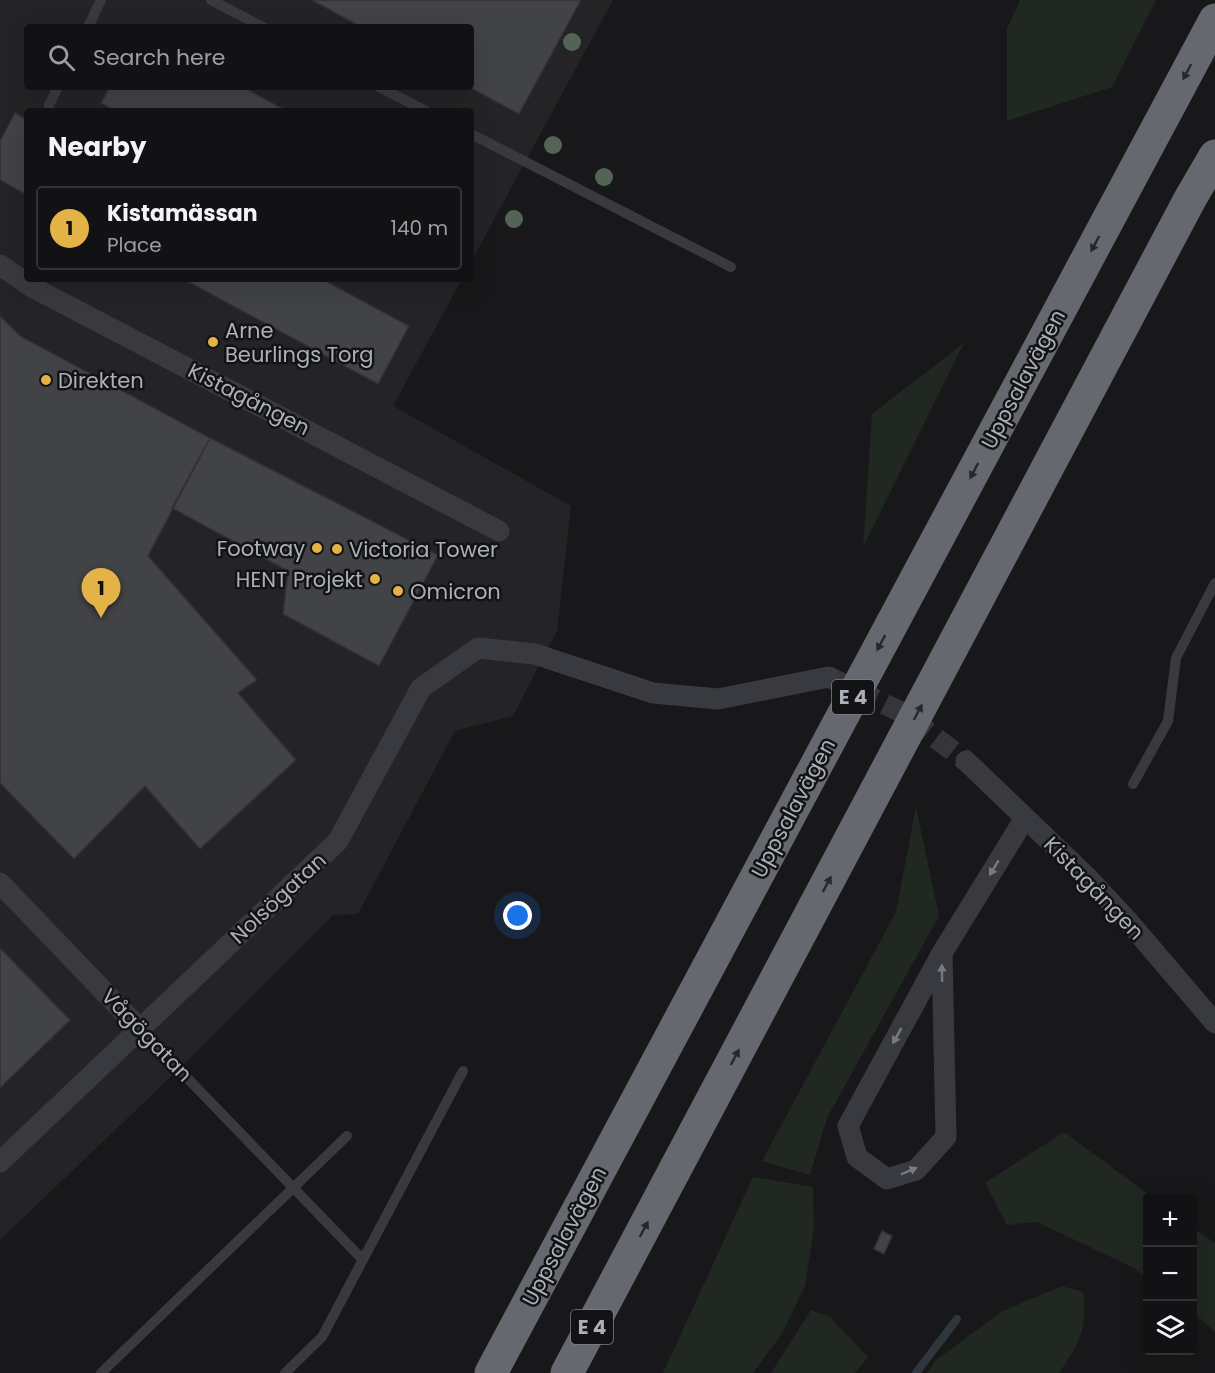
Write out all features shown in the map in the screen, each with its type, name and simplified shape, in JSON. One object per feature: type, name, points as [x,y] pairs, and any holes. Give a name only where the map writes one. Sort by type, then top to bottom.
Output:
[{"type":"highway","name":"Uppsalavägen","points":[[491,1373],[1215,20]]},
{"type":"highway","name":"E 4","points":[[567,1373],[1190,199],[1215,156]]},
{"type":"highway","points":[[579,1373],[617,1281]]},
{"type":"street","name":"Kistagången","points":[[0,265],[24,282]]},
{"type":"street","name":"Kistagången","points":[[25,282],[499,531]]},
{"type":"street","name":"Nolsögatan","points":[[0,1162],[338,840],[421,688],[478,648],[535,654],[653,693],[718,699],[828,677]]},
{"type":"street","name":"Kistagången","points":[[966,761],[1107,898],[1215,1023]]},
{"type":"street","points":[[942,953],[946,1137],[916,1170],[887,1179],[857,1157],[848,1126],[942,953],[1025,818]]},
{"type":"street","name":"Vågögatan","points":[[0,883],[139,1028]]},
{"type":"lane","points":[[89,24],[101,0]]},
{"type":"lane","points":[[211,0],[257,24]]},
{"type":"lane","points":[[49,105],[56,90]]},
{"type":"lane","points":[[385,90],[420,108]]},
{"type":"lane","points":[[474,136],[731,267]]},
{"type":"lane","points":[[1133,784],[1168,721],[1176,658],[1215,583]]},
{"type":"lane","name":"Vågögatan","points":[[139,1028],[363,1260]]},
{"type":"lane","points":[[285,1373],[322,1337],[463,1071]]},
{"type":"lane","points":[[101,1373],[347,1136]]},
{"type":"shaded area","points":[[0,0],[613,0],[474,256],[474,108],[24,108],[24,282],[460,282],[393,406],[571,506],[557,631],[513,716],[455,731],[358,914],[333,915],[179,1069],[0,1240]]},
{"type":"shaded area","points":[[1020,0],[1156,0],[1112,87],[1007,121],[1007,29]]},
{"type":"shaded area","points":[[964,343],[863,547],[872,414]]},
{"type":"shaded area","points":[[916,807],[939,916],[827,1118],[810,1175],[762,1161],[896,912]]},
{"type":"shaded area","points":[[1064,1132],[1147,1193],[1143,1193],[1143,1275],[1134,1268],[1037,1222],[1007,1225],[985,1183]]},
{"type":"shaded area","points":[[753,1177],[813,1187],[814,1228],[805,1286],[781,1335],[753,1373],[663,1373]]},
{"type":"shaded area","points":[[1197,1230],[1215,1243],[1215,1332],[1197,1316]]},
{"type":"shaded area","points":[[1062,1286],[1083,1292],[1084,1316],[1077,1344],[1059,1373],[927,1373],[936,1360],[1001,1312]]},
{"type":"shaded area","points":[[811,1310],[830,1317],[868,1357],[855,1373],[771,1373]]},
{"type":"building","points":[[312,0],[581,0],[519,114],[474,90],[474,24],[356,24]]},
{"type":"building","points":[[108,90],[248,90],[282,108],[110,108],[101,103]]},
{"type":"building","points":[[15,113],[24,118],[24,193],[0,180],[0,141]]},
{"type":"building","points":[[189,282],[328,282],[409,326],[378,384]]},
{"type":"building","points":[[0,316],[20,336],[210,438],[148,556],[257,680],[238,693],[296,760],[200,849],[145,786],[74,859],[0,783]]},
{"type":"building","name":"Victoria Tower","points":[[210,438],[438,555],[379,666],[283,614],[288,571],[172,508]]},
{"type":"building","points":[[0,948],[70,1020],[0,1088]]},
{"type":"building","points":[[882,1231],[892,1236],[884,1254],[874,1249]]},
{"type":"waterway","points":[[916,1373],[957,1319]]},
{"type":"tunnel","points":[[829,677],[903,713],[966,761]]},
{"type":"place","name":"Arne Beurlings Torg","points":[[213,342]]},
{"type":"place","name":"Direkten","points":[[46,380]]},
{"type":"place","name":"Footway","points":[[317,548]]},
{"type":"place","name":"Victoria Tower","points":[[337,549]]},
{"type":"place","name":"HENT Projekt","points":[[375,579]]},
{"type":"place","name":"Omicron","points":[[398,591]]},
{"type":"place","name":"Kistamässan","points":[[101,618]]}]
